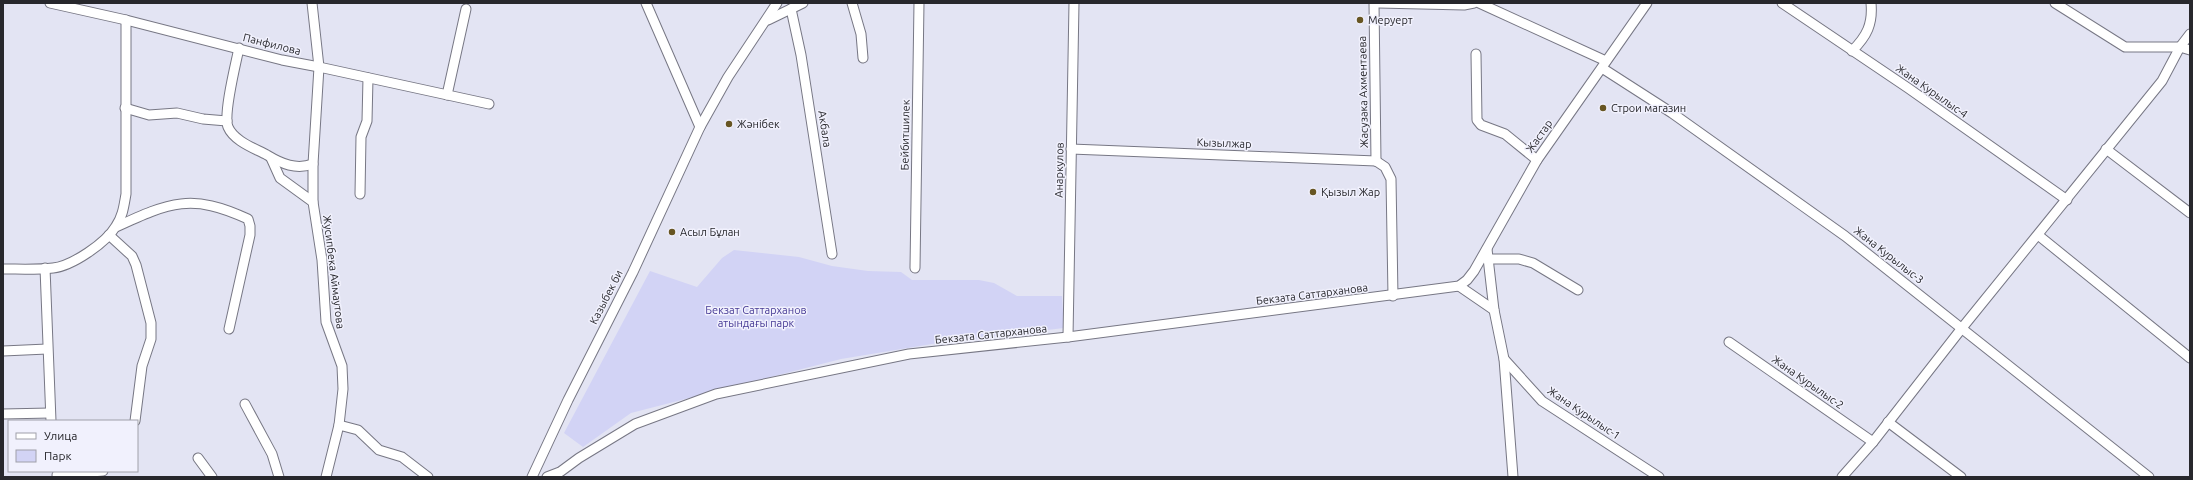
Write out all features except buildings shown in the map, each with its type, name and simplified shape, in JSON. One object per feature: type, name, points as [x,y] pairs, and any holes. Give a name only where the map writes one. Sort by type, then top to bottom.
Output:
[{"type":"street","name":"Панфилова","points":[[50,3],[126,20],[282,60],[489,104]]},
{"type":"street","name":"Жусипбека Аймаутова","points":[[312,3],[319,67],[313,164],[313,202],[322,260],[326,322],[342,366],[343,389],[339,425],[326,477]]},
{"type":"street","points":[[646,3],[700,127]]},
{"type":"street","name":"Казыбек би","points":[[532,477],[568,400],[633,272],[700,127],[728,77],[768,20],[777,3]]},
{"type":"street","points":[[768,20],[803,3]]},
{"type":"street","points":[[852,3],[861,34],[864,58]]},
{"type":"street","name":"Бейбитшилек","points":[[915,268],[918,3]]},
{"type":"street","name":"Анаркулов","points":[[1068,337],[1074,3]]},
{"type":"street","name":"Жасузака Ахментаева","points":[[1374,3],[1376,161],[1385,167],[1391,180],[1393,296]]},
{"type":"street","points":[[1378,3],[1464,5],[1474,3]]},
{"type":"street","name":"Жана Курылыс-3","points":[[1479,3],[1604,64],[1845,236],[2149,477]]},
{"type":"street","name":"Жастар","points":[[1459,286],[1467,280],[1474,271],[1537,160],[1647,3]]},
{"type":"street","name":"Жана Курылыс-4","points":[[1782,3],[2067,200]]},
{"type":"street","points":[[1852,51],[1868,32],[1872,23],[1871,3]]},
{"type":"street","points":[[2055,3],[2126,47],[2180,47],[2190,50]]},
{"type":"street","points":[[447,95],[466,9]]},
{"type":"street","name":"Акбала","points":[[791,9],[801,55],[832,254]]},
{"type":"street","points":[[3,269],[54,268],[78,258],[109,235],[116,227],[123,213],[126,194],[126,20]]},
{"type":"street","points":[[1842,477],[1873,442],[1962,328],[2162,81],[2180,47],[2190,34]]},
{"type":"street","points":[[239,48],[227,121],[228,127],[234,135],[244,143],[271,158],[297,168],[313,164]]},
{"type":"street","points":[[1476,54],[1478,120],[1481,125],[1505,134],[1537,160]]},
{"type":"street","points":[[360,194],[361,137],[367,121],[368,78]]},
{"type":"street","points":[[125,108],[149,115],[177,113],[203,119],[227,121]]},
{"type":"street","name":"Кызылжар","points":[[1071,149],[1376,161]]},
{"type":"street","points":[[2106,149],[2190,212]]},
{"type":"street","points":[[271,158],[280,178],[313,202]]},
{"type":"street","points":[[116,227],[161,207],[185,202],[216,206],[248,219],[250,236],[229,329]]},
{"type":"street","points":[[109,235],[132,256],[138,272],[151,323],[151,339],[142,366],[135,420]]},
{"type":"street","points":[[2038,236],[2190,358]]},
{"type":"street","points":[[1487,249],[1487,260],[1494,310],[1504,359],[1513,477]]},
{"type":"street","points":[[1487,260],[1519,259],[1534,263],[1578,290]]},
{"type":"street","points":[[3,414],[51,417],[47,349],[45,268]]},
{"type":"street","points":[[1459,286],[1494,310]]},
{"type":"street","name":"Бекзата Саттарханова","points":[[547,477],[564,475],[578,458],[635,424],[716,394],[909,354],[1068,337],[1393,296],[1459,286]]},
{"type":"street","name":"Жана Курылыс-2","points":[[1729,342],[1873,442]]},
{"type":"street","points":[[3,351],[47,349]]},
{"type":"street","name":"Жана Курылыс-1","points":[[1504,359],[1542,401],[1659,477]]},
{"type":"street","points":[[245,404],[272,454],[279,477]]},
{"type":"street","points":[[1888,422],[1961,477]]},
{"type":"street","points":[[339,425],[362,432],[379,450],[402,457],[428,477]]},
{"type":"street","points":[[198,458],[212,477]]},
{"type":"street","points":[[56,474],[87,472]]},
{"type":"green space","name":"Бекзат Саттарханов атындағы парк","points":[[734,250],[799,257],[832,266],[868,271],[901,272],[912,280],[979,280],[994,283],[1017,296],[1062,296],[1064,328],[932,344],[841,359],[631,413],[583,447],[564,433],[650,271],[697,287],[722,258]]},
{"type":"place","name":"Меруерт","points":[[1360,20]]},
{"type":"place","name":"Строи магазин","points":[[1603,108]]},
{"type":"place","name":"Жәнібек","points":[[729,124]]},
{"type":"place","name":"Қызыл Жар","points":[[1313,192]]},
{"type":"place","name":"Асыл Бұлан","points":[[672,232]]}]
